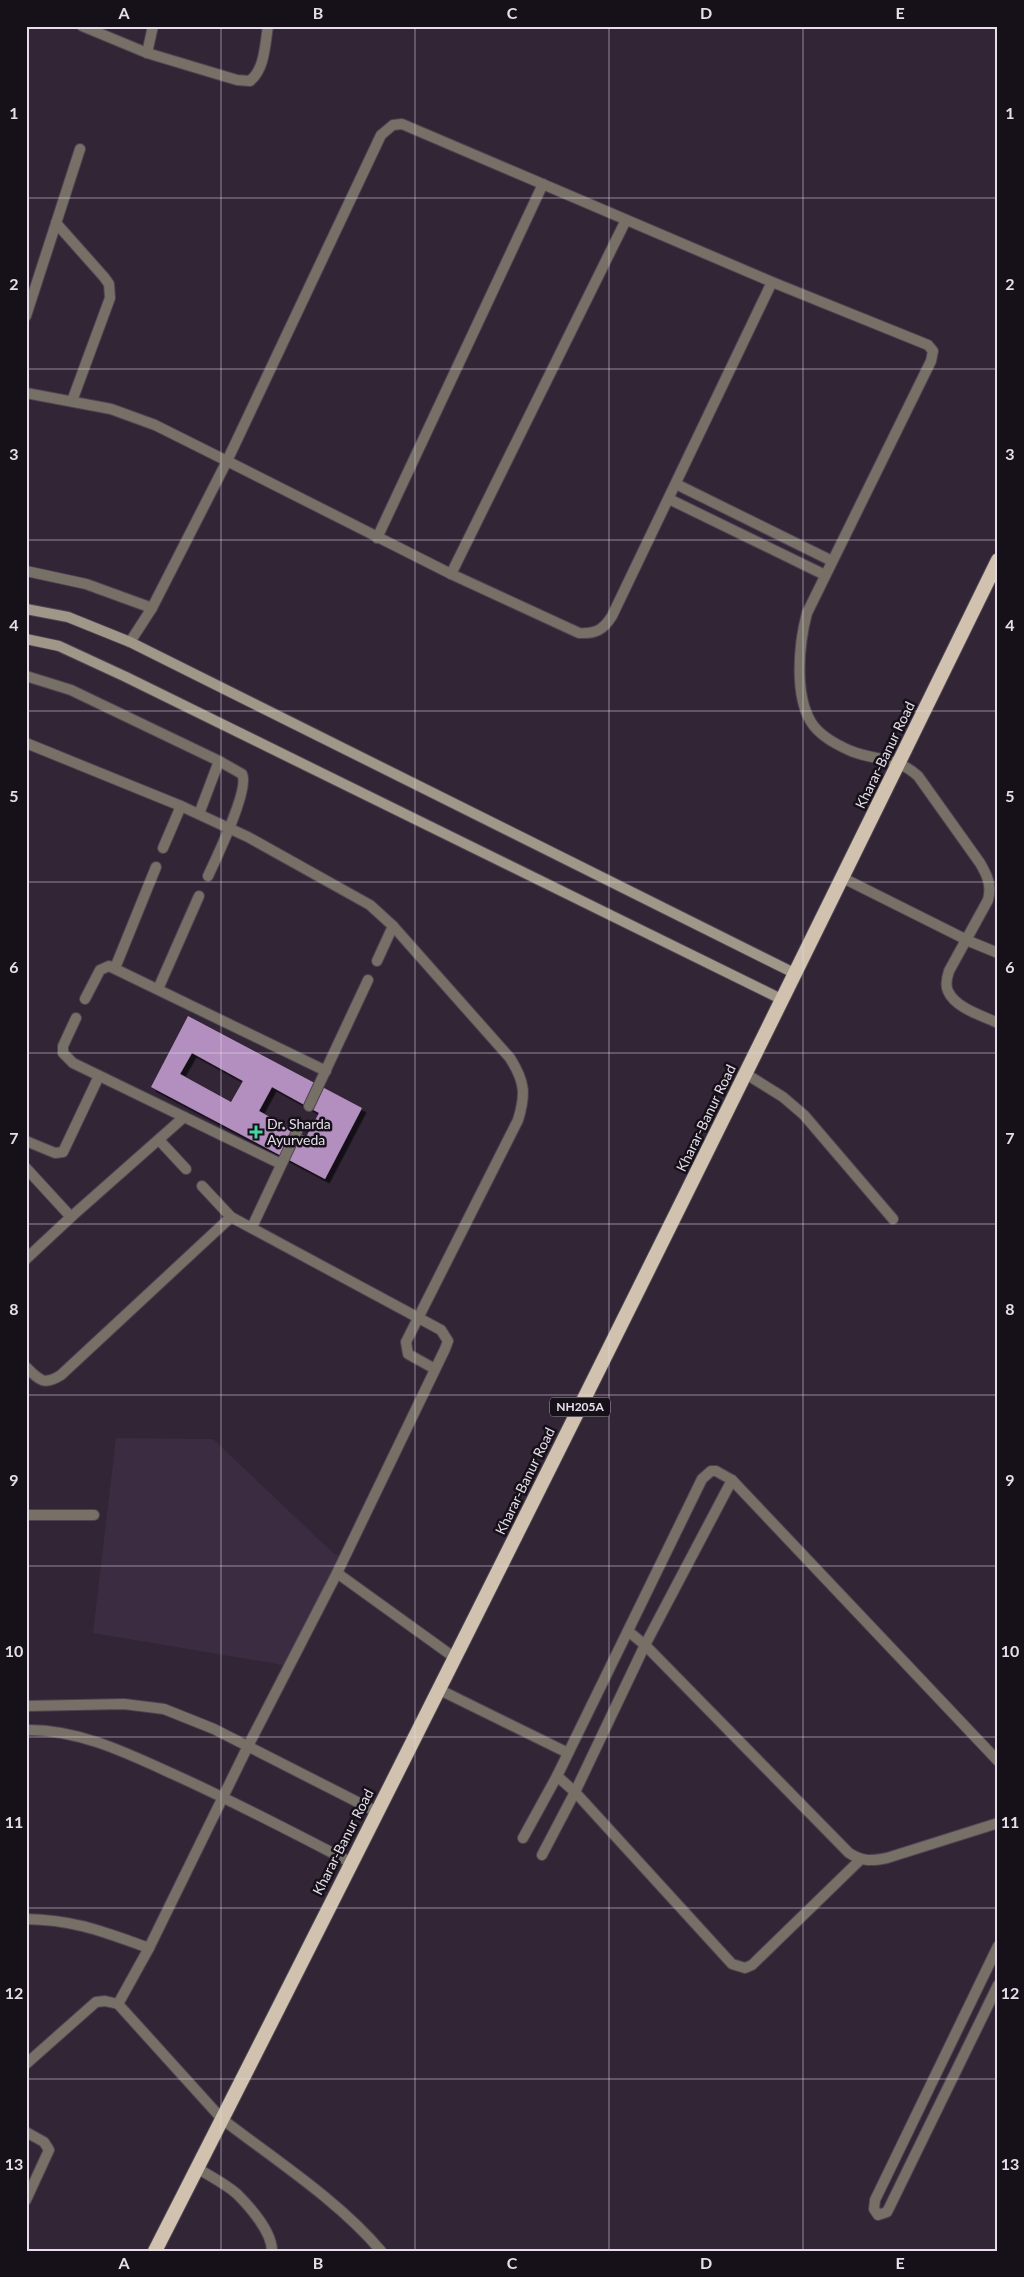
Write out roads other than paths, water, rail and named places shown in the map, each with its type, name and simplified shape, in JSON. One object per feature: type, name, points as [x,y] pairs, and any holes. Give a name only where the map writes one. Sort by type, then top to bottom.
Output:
[{"type":"highway","name":"Kharar-Banur Road","points":[[155,2251],[350,1862],[440,1690],[796,974],[998,560]]},
{"type":"main road","points":[[26,608],[68,617],[130,642],[796,974]]},
{"type":"main road","points":[[26,639],[59,646],[126,677],[783,1000]]},
{"type":"street","points":[[82,26],[147,53],[237,80],[250,81],[257,75],[261,64],[268,26]]},
{"type":"street","points":[[147,53],[153,26]]},
{"type":"street","points":[[130,642],[152,608],[227,461],[381,135],[393,125],[402,124],[772,282],[923,342],[933,351],[931,361],[807,613],[798,657],[804,704],[811,723],[829,739],[850,751],[871,758],[899,762],[918,776],[988,877],[991,890],[988,900],[949,971],[948,991],[957,1002],[998,1022]]},
{"type":"street","points":[[26,316],[80,149]]},
{"type":"street","points":[[377,538],[543,184]]},
{"type":"street","points":[[451,574],[626,220]]},
{"type":"street","points":[[56,224],[104,276],[110,290],[110,298],[72,401]]},
{"type":"street","points":[[26,394],[111,409],[155,425],[451,574],[579,633],[593,634],[604,628],[612,616],[772,282]]},
{"type":"street","points":[[676,484],[832,561]]},
{"type":"street","points":[[669,498],[825,576]]},
{"type":"street","points":[[26,572],[86,584],[152,608]]},
{"type":"street","points":[[26,676],[71,690],[219,760],[238,771],[244,778],[229,828],[208,876]]},
{"type":"street","points":[[26,743],[181,806],[229,828],[344,889],[370,905],[393,926],[510,1058],[520,1074],[524,1088],[523,1103],[518,1120],[406,1342],[406,1348],[412,1357],[436,1369]]},
{"type":"street","points":[[199,814],[219,760]]},
{"type":"street","points":[[163,848],[181,806]]},
{"type":"street","points":[[115,968],[156,867]]},
{"type":"street","points":[[843,878],[998,953]]},
{"type":"street","points":[[158,990],[199,896]]},
{"type":"street","points":[[377,961],[393,926]]},
{"type":"street","points":[[85,1000],[100,970],[104,966],[115,968],[326,1071]]},
{"type":"street","points":[[309,1106],[368,980]]},
{"type":"street","points":[[76,1018],[63,1046],[63,1053],[73,1063],[281,1164]]},
{"type":"street","points":[[746,1074],[783,1097],[804,1115],[893,1219]]},
{"type":"street","points":[[26,1141],[55,1153],[63,1152],[99,1076]]},
{"type":"street","points":[[26,1259],[184,1117]]},
{"type":"street","points":[[252,1228],[299,1127]]},
{"type":"street","points":[[159,1140],[186,1169]]},
{"type":"street","points":[[26,1168],[71,1217]]},
{"type":"street","points":[[118,2004],[149,1948],[248,1746],[337,1573],[448,1341],[446,1335],[418,1316],[231,1217],[202,1186]]},
{"type":"street","points":[[26,1367],[36,1377],[44,1381],[51,1382],[61,1375],[231,1217]]},
{"type":"street","points":[[524,1838],[557,1776],[705,1475],[711,1471],[716,1471],[732,1480],[998,1761]]},
{"type":"street","points":[[542,1855],[575,1792],[645,1645],[732,1480]]},
{"type":"street","points":[[26,1515],[94,1515]]},
{"type":"street","points":[[337,1573],[455,1658]]},
{"type":"street","points":[[628,1631],[645,1645],[842,1846],[860,1860],[872,1861],[887,1858],[998,1823]]},
{"type":"street","points":[[440,1690],[568,1753]]},
{"type":"street","points":[[26,1706],[142,1705],[164,1709],[191,1719],[248,1746],[377,1812]]},
{"type":"street","points":[[26,1730],[83,1738],[145,1761],[223,1797],[350,1862]]},
{"type":"street","points":[[557,1776],[575,1792],[732,1964],[738,1967],[752,1965],[860,1860]]},
{"type":"street","points":[[26,1919],[66,1921],[88,1926],[149,1948]]},
{"type":"street","points":[[979,1984],[996,1989],[890,2206],[886,2212],[878,2215],[874,2210],[875,2200],[979,1984],[998,1946]]},
{"type":"street","points":[[26,2064],[96,2002],[105,2001],[118,2004],[222,2119],[334,2206],[366,2233],[381,2251]]},
{"type":"street","points":[[26,2132],[44,2142],[49,2150],[26,2200]]},
{"type":"street","points":[[197,2168],[236,2194],[263,2226],[272,2244],[272,2251]]},
{"type":"place","name":"Dr. Sharda Ayurveda","points":[[256,1132]]}]
